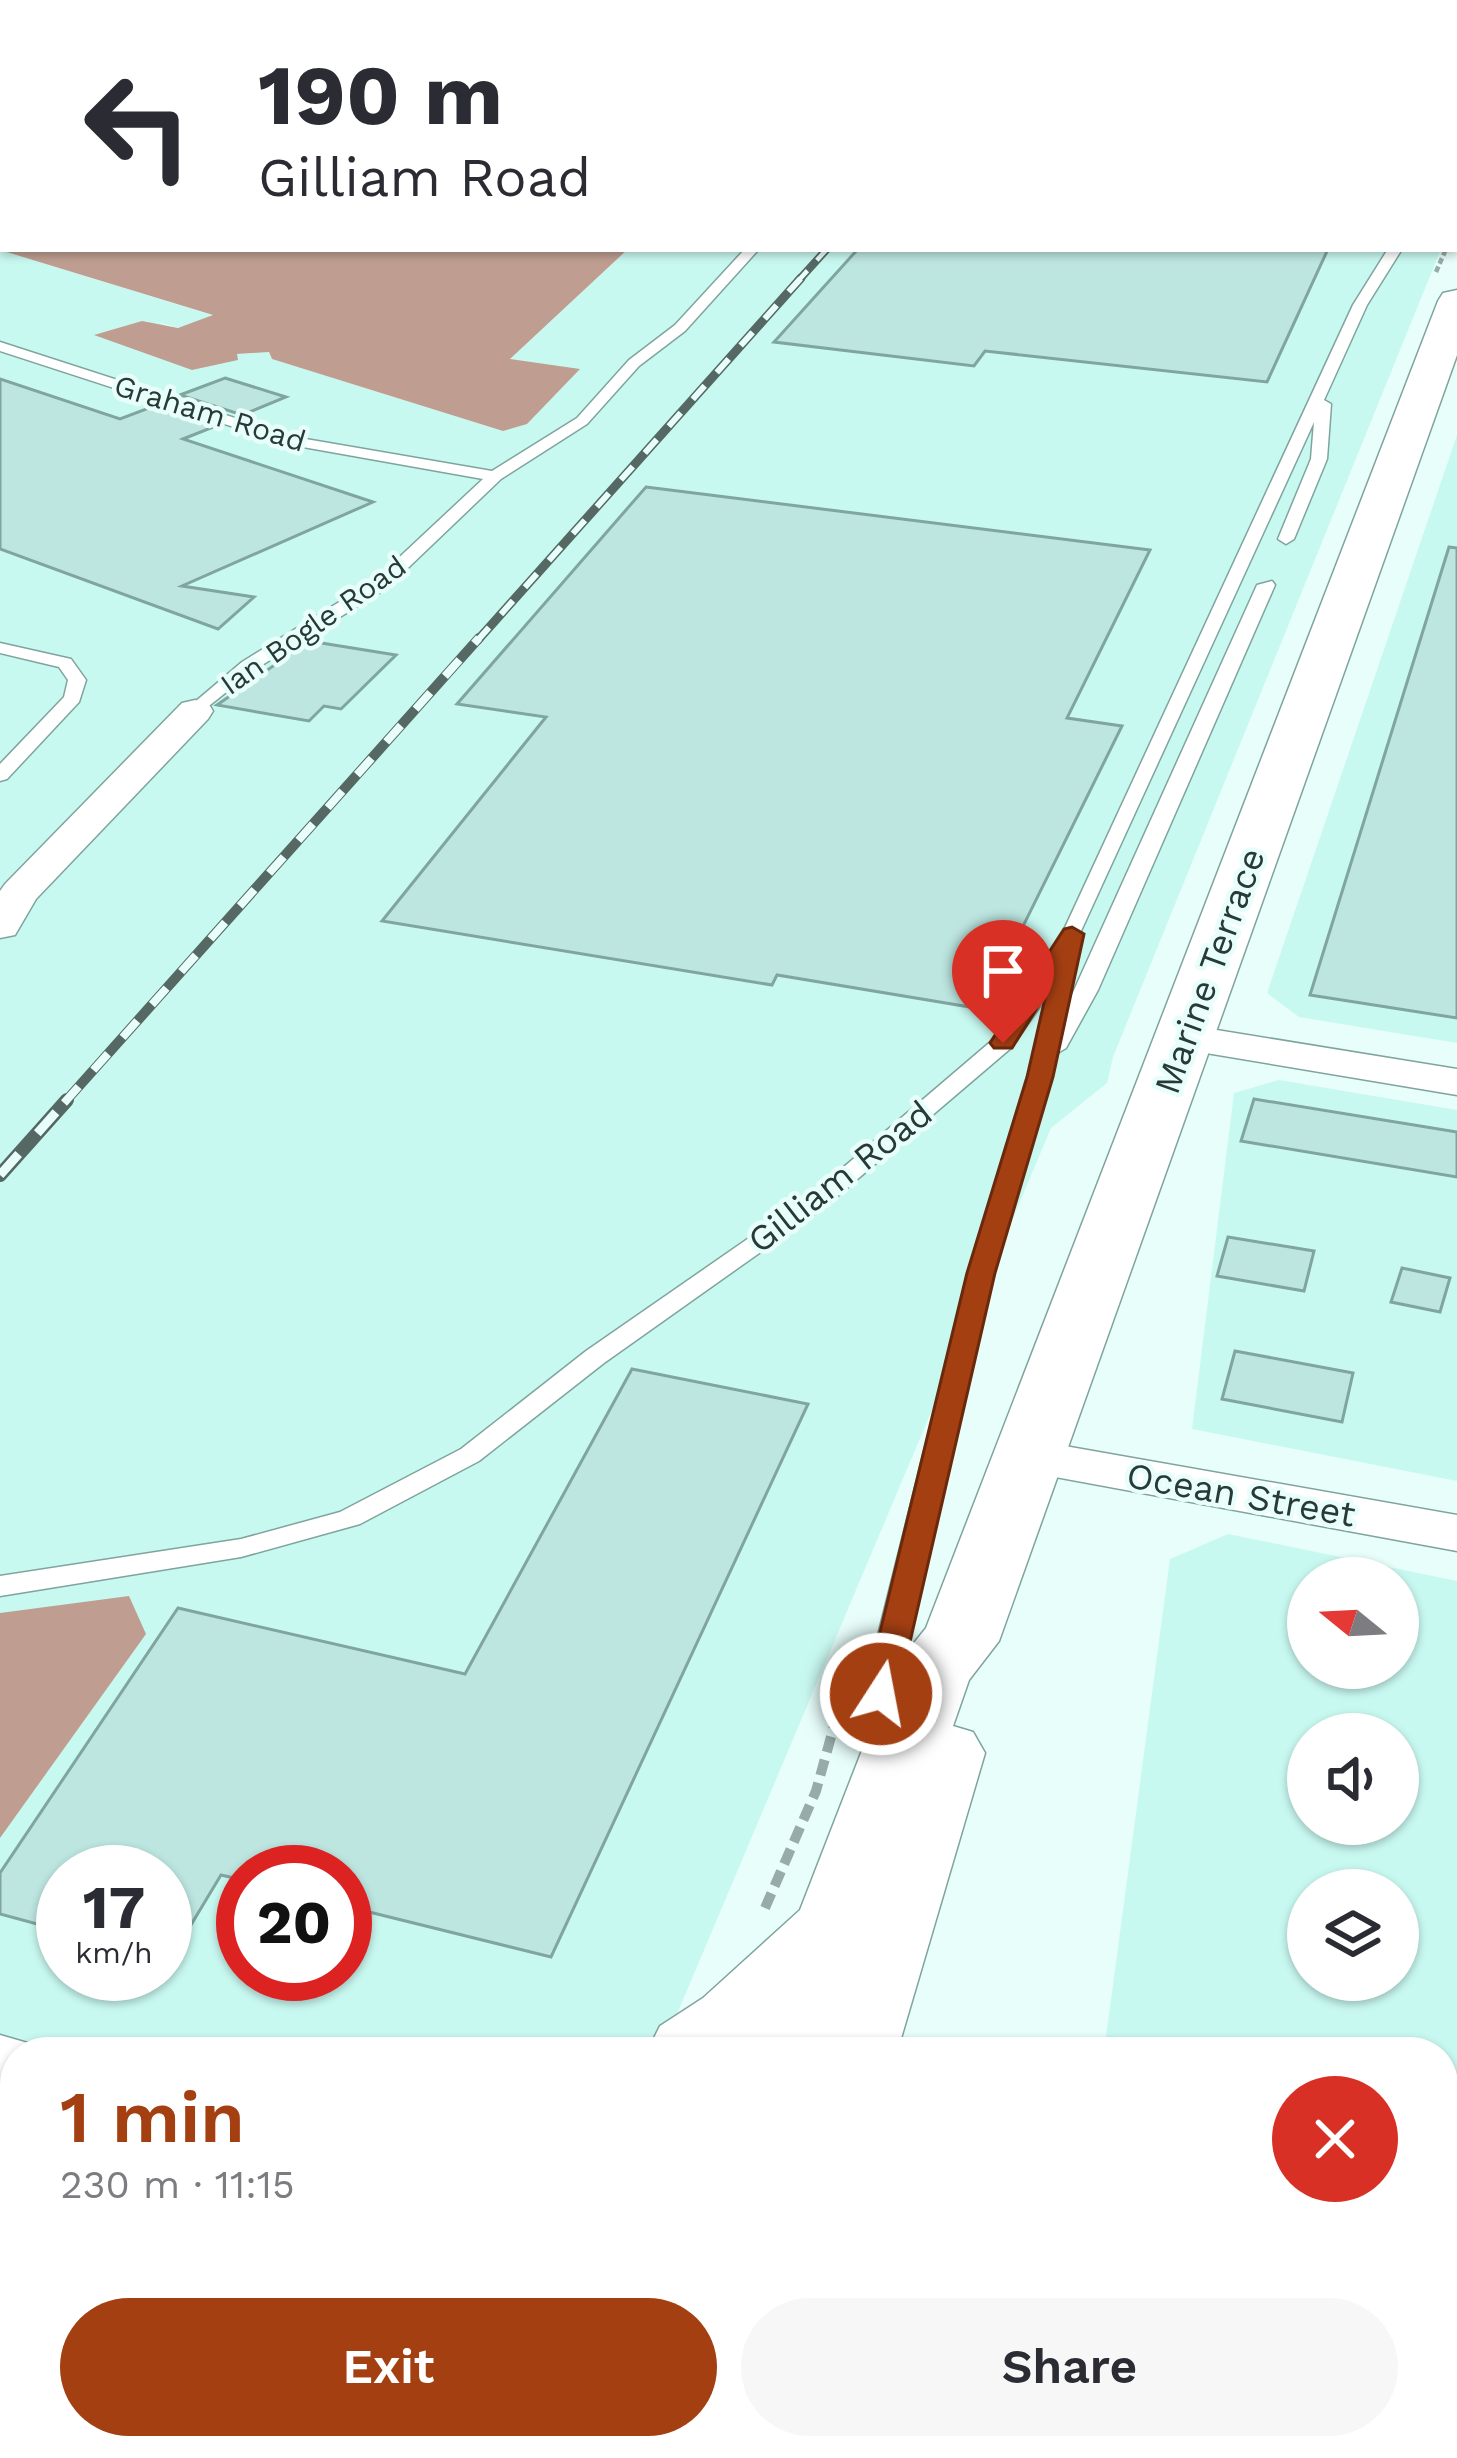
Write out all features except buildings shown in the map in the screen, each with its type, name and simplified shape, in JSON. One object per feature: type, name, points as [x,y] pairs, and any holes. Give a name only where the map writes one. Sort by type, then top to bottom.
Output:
[{"type":"main road","name":"Marine Terrace","points":[[791,2037],[797,1921],[890,1789],[934,1668],[961,1641],[1025,1456],[1186,1038],[1444,293]]},
{"type":"main road","name":"Marine Terrace","points":[[857,2037],[970,1663],[961,1641]]},
{"type":"main road","points":[[714,2037],[735,2023],[797,1921]]},
{"type":"street","name":"Ian Bogle Road","points":[[0,926],[19,893],[195,711]]},
{"type":"street","points":[[1186,1038],[1457,1082]]},
{"type":"street","name":"Ocean Street","points":[[1025,1456],[1457,1533]]},
{"type":"lane","name":"Ian Bogle Road","points":[[195,711],[248,666],[381,584],[495,476],[582,421],[634,363],[680,328],[749,252]]},
{"type":"lane","name":"Gilliam Road","points":[[0,1586],[241,1548],[350,1518],[470,1455],[596,1358],[819,1200],[1003,1043],[1072,934],[1236,568],[1360,305],[1393,252]]},
{"type":"lane","name":"Graham Road","points":[[0,346],[291,441],[495,476]]},
{"type":"lane","points":[[1286,539],[1318,459],[1324,389]]},
{"type":"lane","points":[[1040,1077],[1087,990],[1266,585]]},
{"type":"lane","points":[[0,647],[65,663],[77,680],[73,698],[0,775]]},
{"type":"lane","points":[[890,1789],[878,1725],[885,1663],[981,1273],[1040,1077],[1072,934]]},
{"type":"path","points":[[1444,293],[1446,252]]},
{"type":"path","points":[[797,1921],[778,1886],[816,1791],[843,1694]]},
{"type":"shaded area","points":[[0,252],[215,316],[178,328],[155,321],[236,354],[269,352],[272,359],[503,431],[579,370],[509,360],[625,252],[1440,252],[1113,1057],[1107,1083],[1051,1128],[667,2037],[0,2037]]},
{"type":"shaded area","points":[[7,252],[625,252],[510,359],[580,369],[527,424],[503,431],[272,359],[269,352],[237,354],[238,360],[192,370],[94,335],[142,321],[178,328],[213,315]]},
{"type":"shaded area","points":[[1457,435],[1457,1043],[1299,1017],[1267,993]]},
{"type":"shaded area","points":[[1279,1080],[1457,1110],[1457,1481],[1192,1429],[1234,1093]]},
{"type":"shaded area","points":[[1228,1534],[1340,1557],[1287,1557],[1287,1689],[1419,1689],[1419,1573],[1457,1581],[1457,2037],[1106,2037],[1170,1559]]},
{"type":"shaded area","points":[[129,1596],[146,1634],[0,1838],[0,1613]]},
{"type":"railway","points":[[798,281],[824,252]]},
{"type":"railway","points":[[477,641],[801,278]]},
{"type":"railway","points":[[64,1103],[479,638]]},
{"type":"railway","points":[[0,1175],[67,1100]]},
{"type":"route","points":[[881,1694],[981,1273],[1040,1077],[1072,934],[1003,1043]]}]
